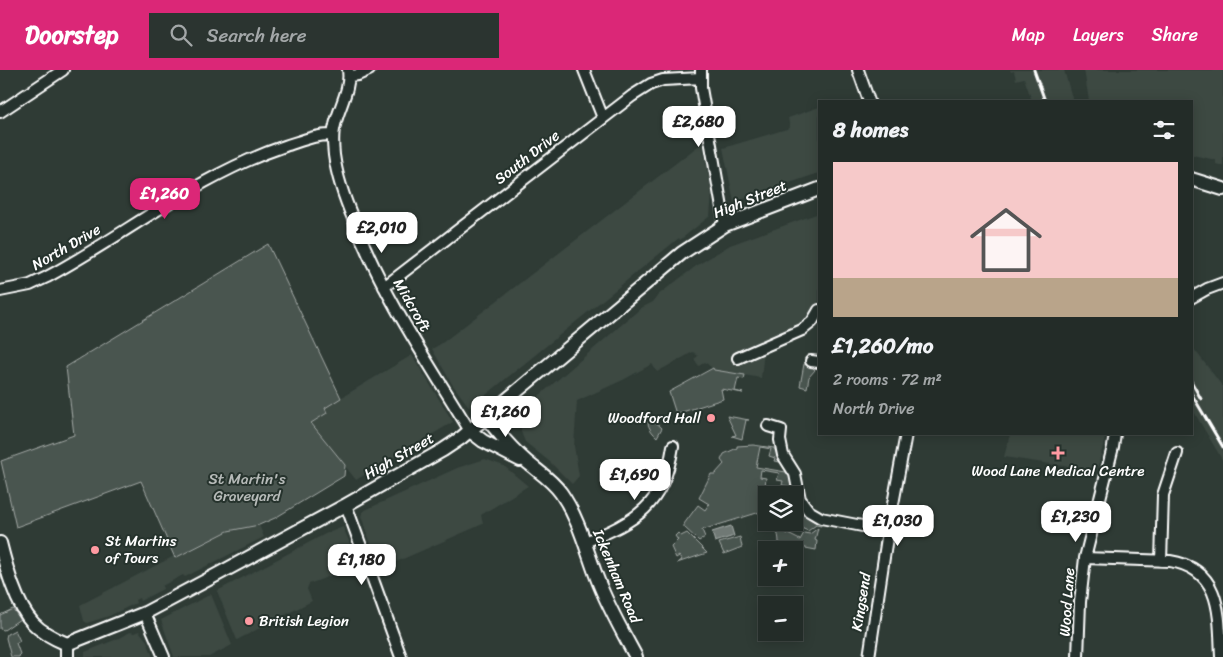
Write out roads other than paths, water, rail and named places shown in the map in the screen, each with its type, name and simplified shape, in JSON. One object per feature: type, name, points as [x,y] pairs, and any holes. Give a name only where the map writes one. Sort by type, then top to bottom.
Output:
[{"type":"main road","points":[[1193,180],[1223,189]]},
{"type":"main road","name":"High Street","points":[[67,650],[145,613],[346,505],[443,450],[470,431],[682,253],[725,225],[818,189]]},
{"type":"main road","name":"Ickenham Road","points":[[486,417],[500,436],[560,491],[574,515],[607,601],[636,657]]},
{"type":"main road","name":"Ickenham Road","points":[[470,431],[483,441],[530,464]]},
{"type":"main road","points":[[0,543],[4,571],[27,616],[41,630],[67,650]]},
{"type":"street","points":[[0,112],[63,70]]},
{"type":"street","points":[[349,73],[358,75],[369,70]]},
{"type":"street","points":[[584,70],[603,118]]},
{"type":"street","points":[[858,70],[869,100]]},
{"type":"street","name":"Midcroft","points":[[349,73],[348,87],[335,123],[333,135],[335,163],[346,202],[360,237],[392,303],[470,431]]},
{"type":"street","points":[[701,74],[725,225]]},
{"type":"street","name":"South Drive","points":[[384,287],[632,96],[656,82],[701,74]]},
{"type":"street","name":"North Drive","points":[[0,291],[30,285],[47,277],[202,182],[236,165],[314,137],[333,135]]},
{"type":"street","points":[[1193,297],[1207,288],[1223,283]]},
{"type":"street","points":[[738,358],[802,330],[812,322],[818,312]]},
{"type":"street","points":[[768,426],[781,430],[780,440],[783,455],[795,474],[800,499],[809,511],[821,518],[888,530]]},
{"type":"street","name":"Kingsend","points":[[869,657],[888,530],[906,435]]},
{"type":"street","name":"Wood Lane","points":[[1078,657],[1080,602],[1085,558],[1115,435]]},
{"type":"street","points":[[585,542],[626,524],[646,507],[656,496],[663,483],[669,467],[673,446]]},
{"type":"street","points":[[1161,561],[1163,495],[1177,453]]},
{"type":"street","points":[[346,505],[401,657]]},
{"type":"street","points":[[1085,558],[1178,562],[1203,576],[1215,595],[1218,608],[1221,657]]},
{"type":"street","points":[[145,613],[164,657]]},
{"type":"railway","points":[[1034,70],[1045,100]]},
{"type":"railway","points":[[1193,385],[1201,399]]},
{"type":"railway","points":[[1193,396],[1223,447]]},
{"type":"place","name":"Woodford Hall","points":[[711,418]]},
{"type":"place","name":"Wood Lane Medical Centre","points":[[1058,453]]},
{"type":"place","name":"St Martins of Tours","points":[[95,550]]},
{"type":"place","name":"British Legion","points":[[249,621]]},
{"type":"park label","name":"St Martin's Graveyard","points":[[247,488]]}]
